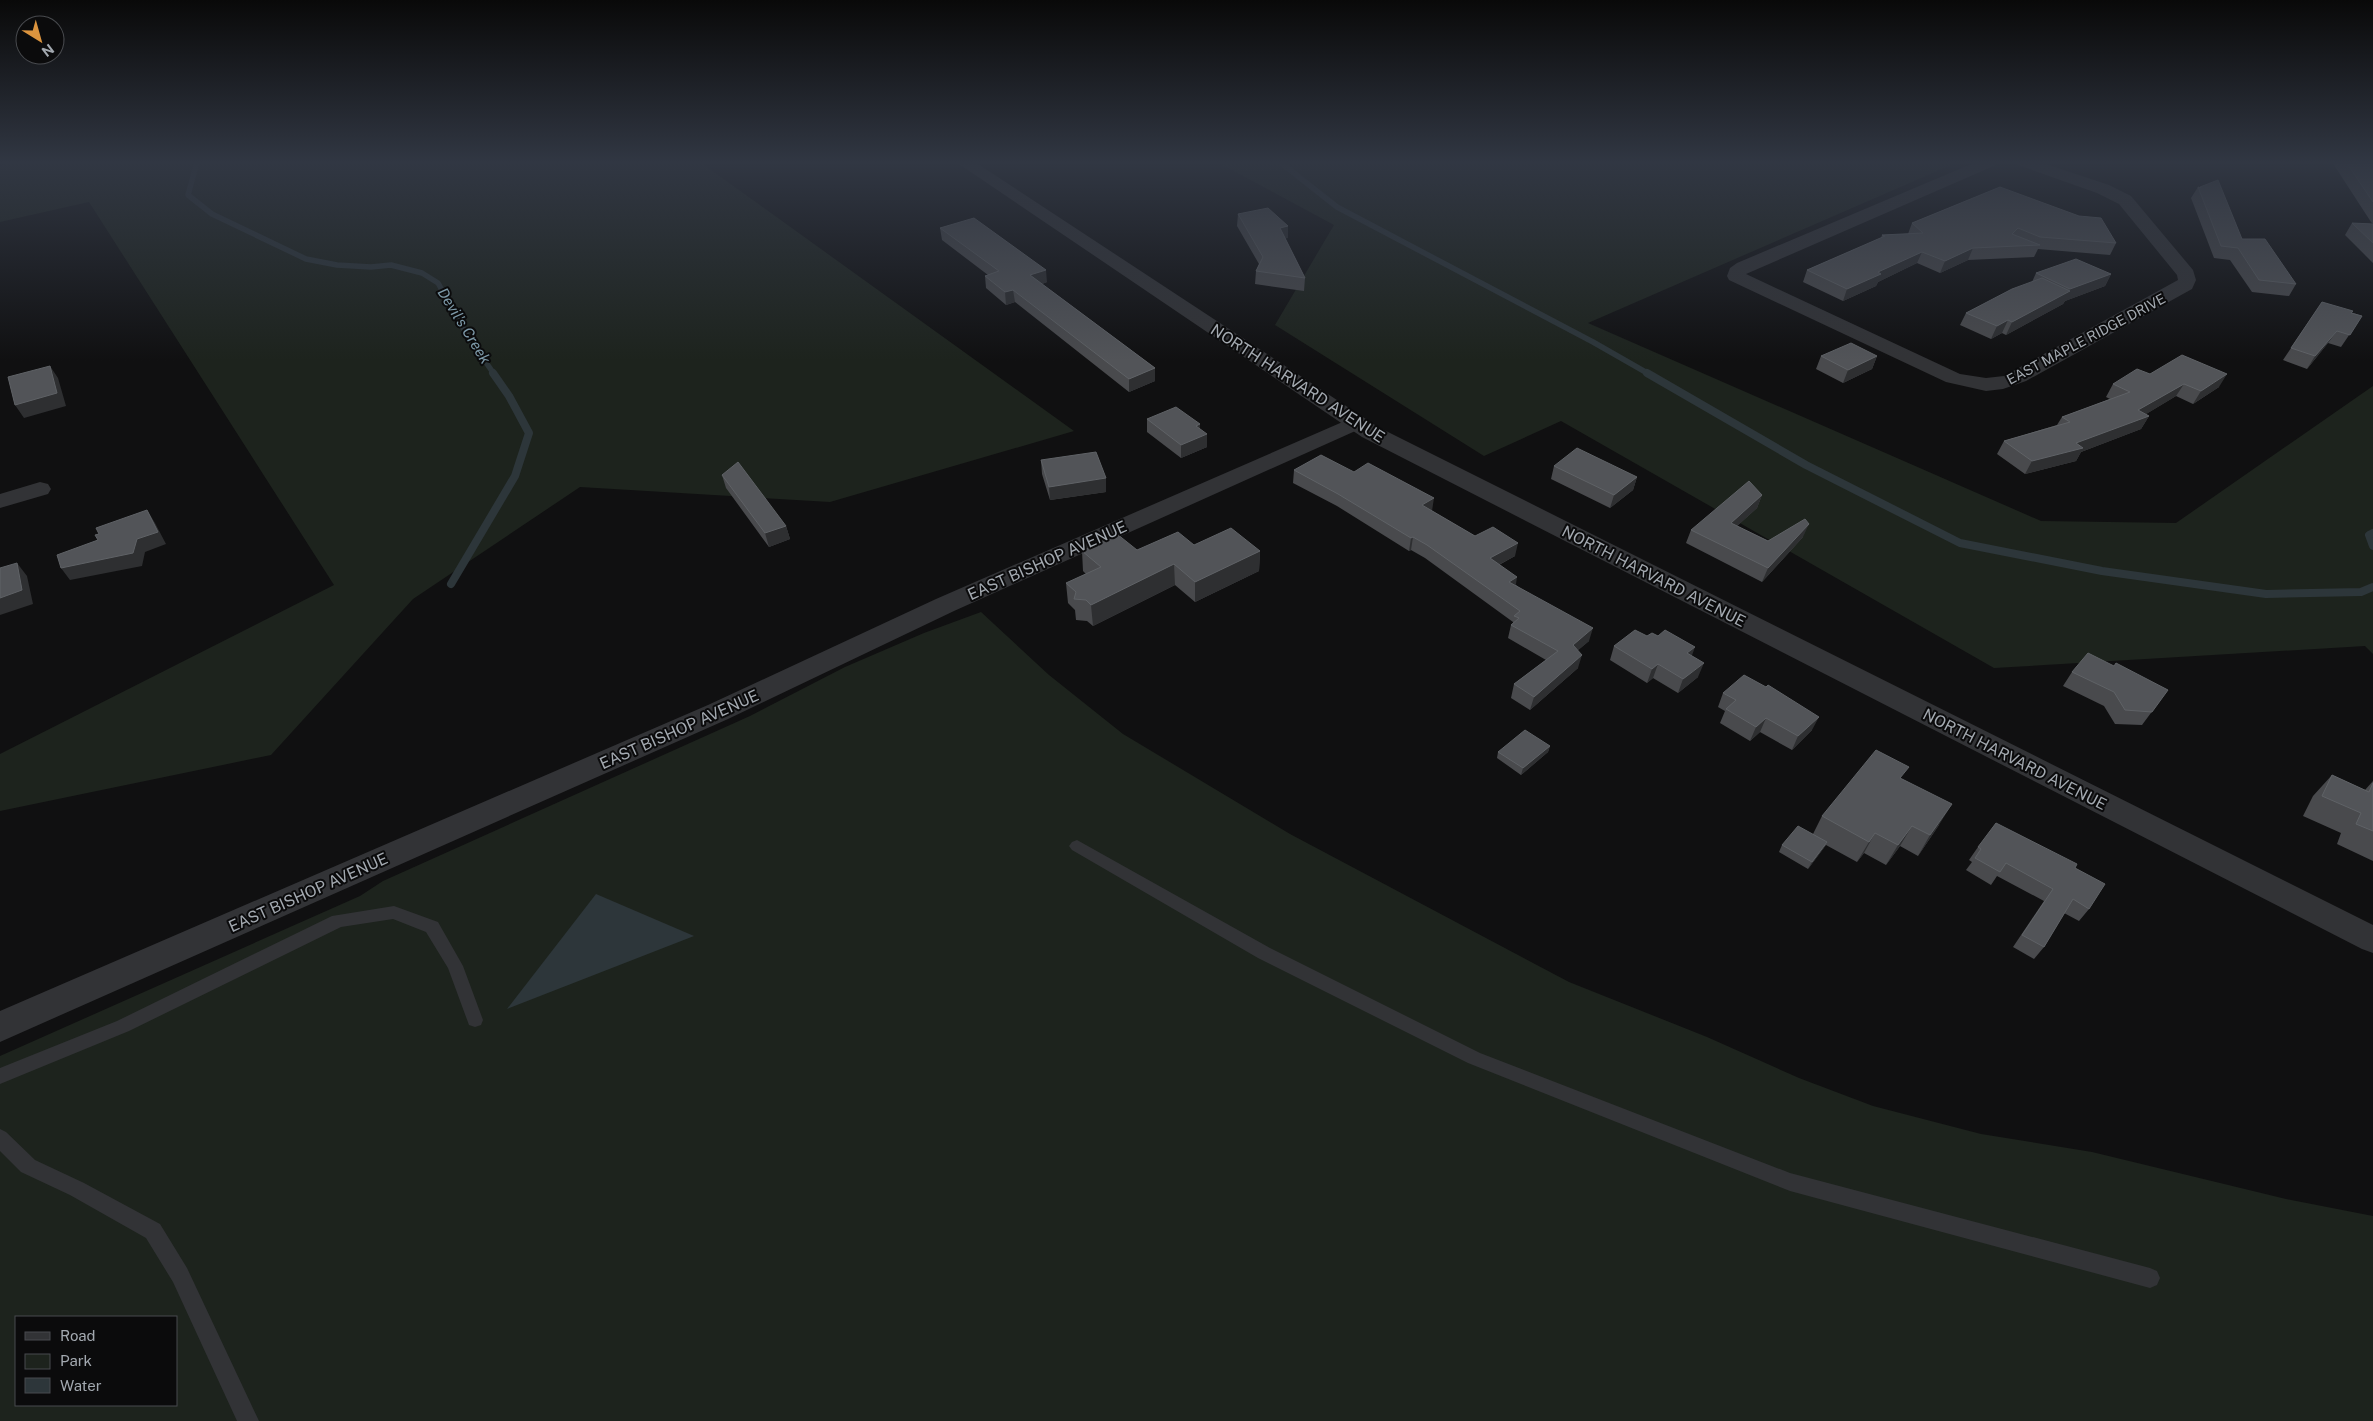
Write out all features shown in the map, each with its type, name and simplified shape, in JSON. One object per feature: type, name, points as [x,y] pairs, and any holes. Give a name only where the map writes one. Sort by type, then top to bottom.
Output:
[{"type":"street","name":"NORTH HARVARD AVENUE","points":[[1063,228],[1354,422],[2373,940]]},
{"type":"street","name":"EAST MAPLE RIDGE DRIVE","points":[[1834,228],[1752,263],[1737,272],[1736,276],[1742,281],[1944,374],[1961,381],[1984,385],[2003,383],[2019,378],[2185,285],[2187,280],[2186,274],[2149,228]]},
{"type":"street","name":"EAST BISHOP AVENUE","points":[[0,1027],[700,720],[945,605],[1354,422]]},
{"type":"street","points":[[0,500],[40,489]]},
{"type":"lane","points":[[1077,846],[1264,953],[1474,1058],[1790,1182],[2150,1278]]},
{"type":"lane","points":[[0,1076],[122,1026],[338,921],[394,912],[432,927],[455,966],[475,1020]]},
{"type":"lane","points":[[0,1138],[28,1166],[77,1189],[153,1231],[180,1275],[248,1421]]},
{"type":"green space","points":[[106,228],[792,228],[1074,431],[830,502],[580,487],[413,599],[271,755],[0,811],[0,754],[334,585]]},
{"type":"green space","points":[[1332,228],[1806,228],[1588,323],[2041,521],[2176,523],[2373,386],[2373,654],[2365,646],[1994,668],[1561,421],[1484,456],[1275,325]]},
{"type":"green space","points":[[981,612],[1049,675],[1123,734],[1290,834],[1569,982],[1707,1037],[1799,1078],[1873,1106],[1981,1134],[2092,1152],[2286,1199],[2373,1216],[2373,1421],[0,1421],[0,1056],[360,896],[383,881],[750,716],[845,667],[924,633]]},
{"type":"water","points":[[596,894],[694,936],[507,1009]]},
{"type":"building","points":[[940,228],[988,228],[1046,270],[1030,275],[1155,368],[1129,379],[1013,290],[1005,292],[985,276],[999,271]]},
{"type":"building","points":[[1246,228],[1280,228],[1305,278],[1256,271],[1263,257]]},
{"type":"building","points":[[1918,228],[2018,228],[2012,234],[2040,245],[1973,248],[1945,261],[1922,252],[1878,272],[1881,274],[1847,289],[1807,270],[1885,236],[1882,235],[1923,233]]},
{"type":"building","points":[[2019,228],[2107,228],[2116,243],[2040,237]]},
{"type":"building","points":[[2214,228],[2238,228],[2242,239],[2265,239],[2296,284],[2259,280],[2238,248],[2221,246]]},
{"type":"building","points":[[2358,228],[2373,228],[2373,243]]},
{"type":"building","points":[[2076,259],[2111,274],[2070,289],[2036,273]]},
{"type":"building","points":[[2042,278],[2070,291],[2012,322],[2008,320],[1997,326],[1966,313],[2012,289]]},
{"type":"building","points":[[2322,302],[2353,311],[2351,313],[2362,316],[2350,335],[2337,331],[2315,356],[2291,348]]},
{"type":"building","points":[[1851,343],[1877,356],[1848,370],[1821,356]]},
{"type":"building","points":[[2182,355],[2227,374],[2201,391],[2184,384],[2138,410],[2149,416],[2076,443],[2083,448],[2032,461],[2004,441],[2070,422],[2062,417],[2130,392],[2113,384],[2137,369],[2150,374]]},
{"type":"building","points":[[50,366],[57,393],[15,405],[8,377]]},
{"type":"building","points":[[1176,407],[1200,424],[1196,426],[1207,434],[1181,445],[1147,419]]},
{"type":"building","points":[[1577,448],[1637,477],[1614,495],[1554,466]]},
{"type":"building","points":[[1096,452],[1106,478],[1049,487],[1041,460]]},
{"type":"building","points":[[1321,455],[1354,472],[1368,463],[1434,498],[1422,505],[1475,536],[1493,527],[1518,543],[1490,558],[1517,577],[1509,582],[1593,628],[1573,645],[1582,655],[1534,697],[1514,684],[1558,651],[1511,625],[1519,618],[1514,616],[1520,611],[1427,545],[1413,537],[1411,538],[1294,470]]},
{"type":"building","points":[[738,462],[786,526],[765,533],[722,475]]},
{"type":"building","points":[[1749,481],[1762,495],[1731,523],[1768,541],[1805,519],[1809,524],[1768,568],[1691,530]]},
{"type":"building","points":[[147,510],[158,532],[137,539],[133,553],[61,568],[57,555],[98,540],[95,535],[99,534],[96,528]]},
{"type":"building","points":[[1231,528],[1260,551],[1195,582],[1174,564],[1091,605],[1086,600],[1074,599],[1076,592],[1066,583],[1101,567],[1082,551],[1117,534],[1137,550],[1178,532],[1194,545]]},
{"type":"building","points":[[17,563],[22,590],[0,598],[0,568]]},
{"type":"building","points":[[1635,630],[1647,636],[1652,633],[1658,636],[1665,630],[1695,647],[1687,653],[1704,663],[1683,679],[1658,664],[1652,669],[1614,646]]},
{"type":"building","points":[[2088,653],[2114,666],[2116,663],[2168,690],[2152,712],[2125,710],[2114,692],[2072,672]]},
{"type":"building","points":[[1744,675],[1766,687],[1768,685],[1819,717],[1798,736],[1766,718],[1756,727],[1726,709],[1736,700],[1723,693]]},
{"type":"building","points":[[1525,730],[1550,746],[1523,768],[1498,752]]},
{"type":"building","points":[[1876,750],[1909,767],[1900,778],[1952,804],[1930,835],[1912,826],[1898,845],[1875,833],[1869,842],[1822,816]]},
{"type":"building","points":[[2332,775],[2369,792],[2373,783],[2373,831],[2356,824],[2361,813],[2322,796]]},
{"type":"building","points":[[1996,823],[2077,864],[2075,868],[2105,884],[2089,909],[2073,899],[2044,947],[2022,935],[2053,889],[2006,863],[2000,872],[1975,858],[1981,849],[1978,847]]},
{"type":"building","points":[[1798,826],[1827,842],[1812,862],[1782,845]]},
{"type":"waterway","name":"Devil's Creek","points":[[242,228],[306,259],[337,265],[371,267],[391,265],[422,273],[438,283],[467,335],[494,374]]},
{"type":"waterway","points":[[1377,228],[1593,342],[1649,374]]},
{"type":"waterway","name":"Devil's Creek","points":[[451,584],[515,476],[529,433],[509,396],[493,373]]},
{"type":"waterway","points":[[1647,373],[1806,465],[1960,543],[2102,571],[2266,594],[2361,592],[2373,587]]},
{"type":"waterway","points":[[2373,533],[2369,535],[2373,546]]}]
